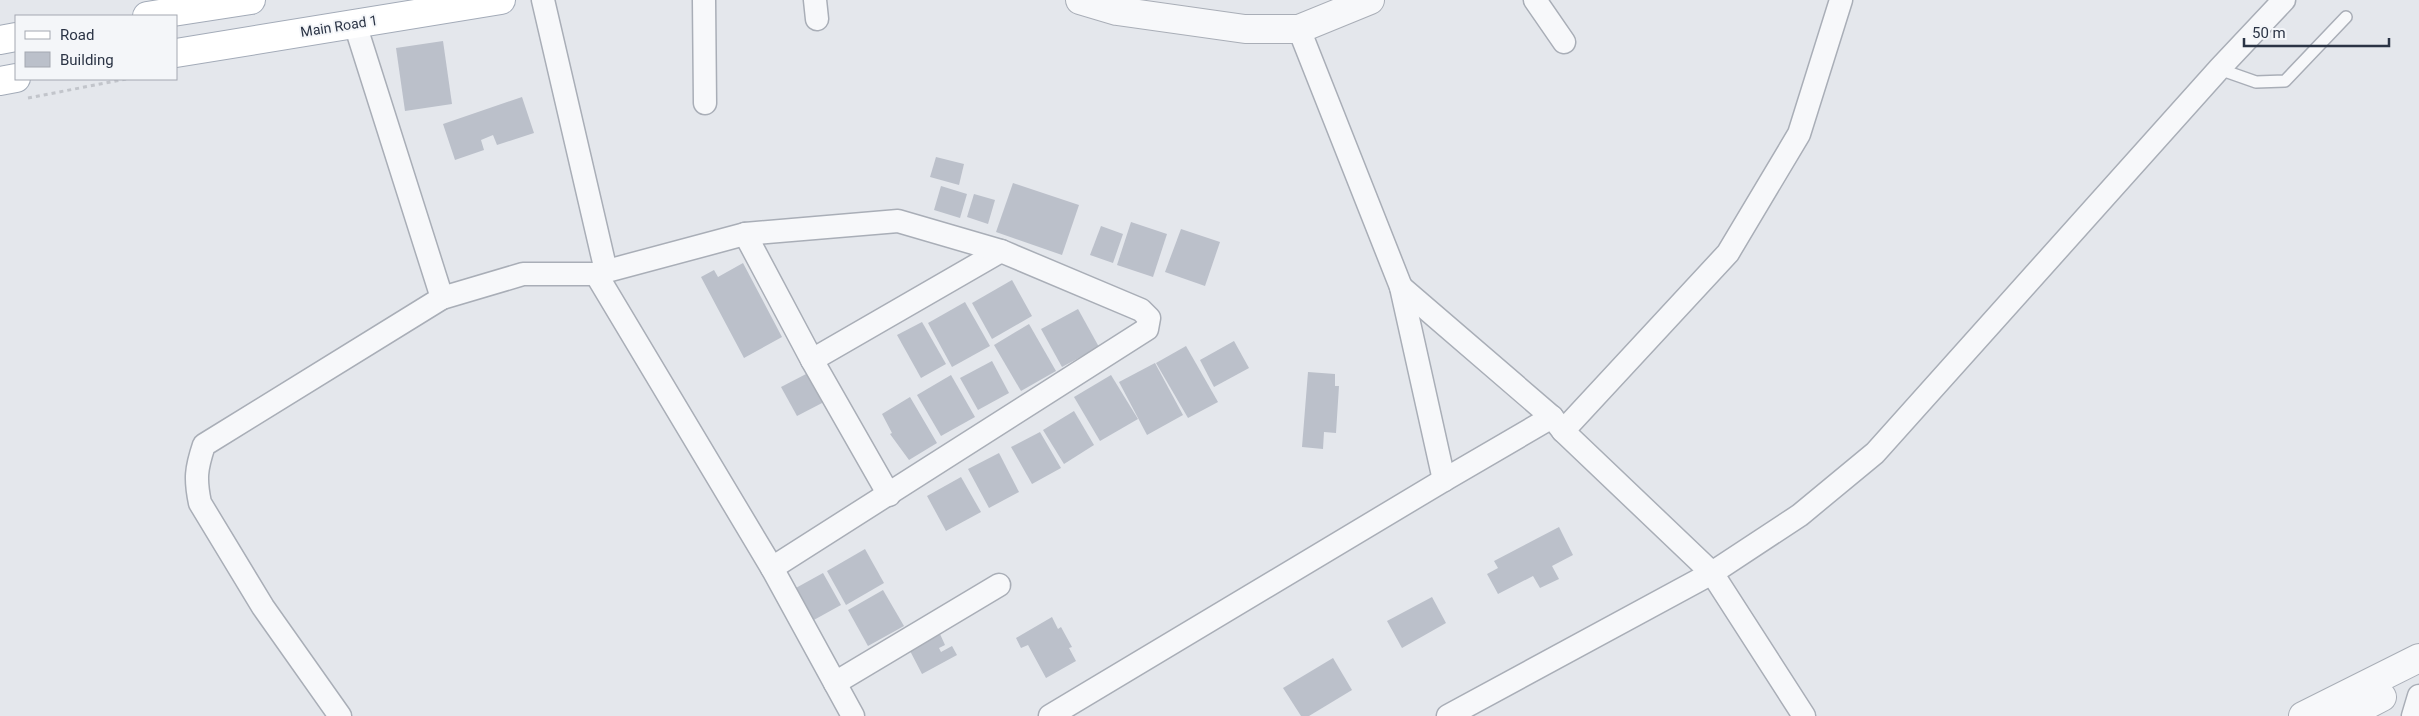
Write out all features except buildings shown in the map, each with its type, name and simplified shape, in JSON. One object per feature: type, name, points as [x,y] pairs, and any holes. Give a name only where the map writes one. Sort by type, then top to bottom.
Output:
[{"type":"main road","points":[[154,15],[251,0]]},
{"type":"main road","name":"Main Road 1","points":[[178,53],[501,0]]},
{"type":"main road","points":[[0,40],[15,38]]},
{"type":"main road","points":[[0,81],[22,88]]},
{"type":"street","points":[[543,0],[601,272],[772,568],[853,716]]},
{"type":"street","points":[[704,0],[705,103]]},
{"type":"street","points":[[1080,0],[1117,11],[1245,29],[1299,29],[1370,0]]},
{"type":"street","points":[[1535,0],[1564,42]]},
{"type":"street","points":[[1050,716],[1444,480],[1558,424],[1728,253],[1799,134],[1841,0]]},
{"type":"street","points":[[1448,716],[1712,573],[1800,515],[1875,453],[2219,69],[2284,0]]},
{"type":"street","points":[[355,24],[442,298]]},
{"type":"street","points":[[1299,29],[1401,287],[1444,480]]},
{"type":"street","points":[[340,716],[263,608],[200,503],[196,485],[196,470],[204,446],[442,298],[523,274],[601,272],[745,234],[898,221],[1001,251],[1141,310],[1149,318],[1147,329],[772,568]]},
{"type":"street","points":[[745,234],[812,360],[889,495]]},
{"type":"street","points":[[812,360],[1001,251]]},
{"type":"street","points":[[1401,287],[1558,424],[1712,573],[1804,716]]},
{"type":"street","points":[[835,683],[1000,585]]},
{"type":"street","points":[[2303,716],[2419,658]]},
{"type":"street","points":[[2346,716],[2419,678]]},
{"type":"street","points":[[2413,716],[2419,696]]},
{"type":"lane","points":[[2219,69],[2256,82],[2285,81],[2346,17]]},
{"type":"path","points":[[22,88],[114,80]]}]
